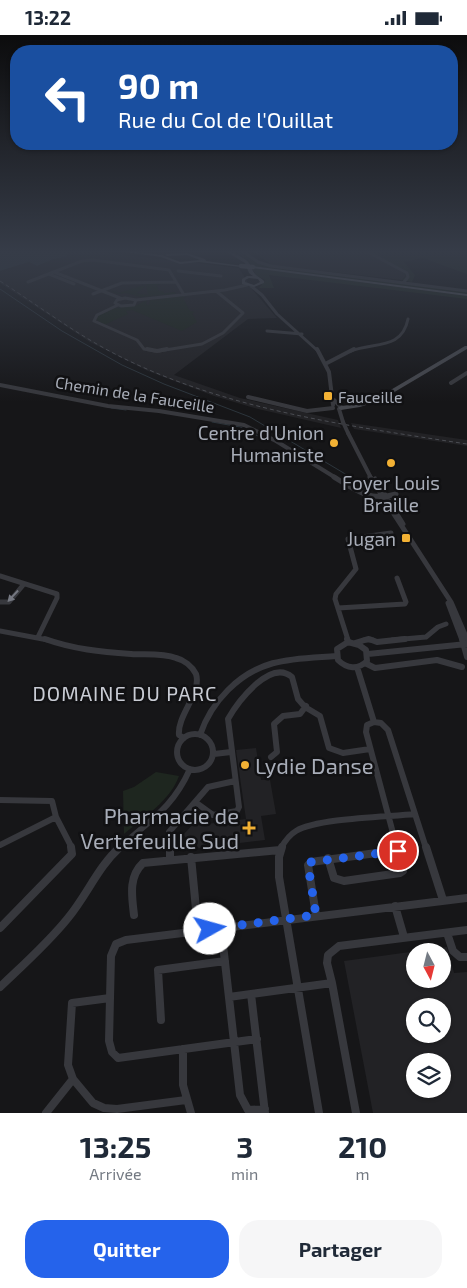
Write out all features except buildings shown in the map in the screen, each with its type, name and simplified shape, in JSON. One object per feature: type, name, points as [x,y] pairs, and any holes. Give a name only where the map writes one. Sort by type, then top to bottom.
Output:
[{"type":"street","points":[[116,301],[115,303],[118,305]]},
{"type":"street","points":[[136,301],[131,305],[118,305],[97,315],[94,321],[137,341],[147,350],[157,351],[193,346],[224,333],[242,313],[240,309],[226,301]]},
{"type":"street","points":[[268,301],[278,315],[314,344],[327,363],[337,406],[348,433],[361,460],[441,586],[466,643],[467,657]]},
{"type":"street","points":[[327,363],[362,347],[393,343],[404,333],[408,319]]},
{"type":"street","points":[[268,331],[302,334]]},
{"type":"street","points":[[248,397],[307,411],[337,406],[360,405],[379,399],[467,347]]},
{"type":"street","points":[[450,383],[467,373]]},
{"type":"street","name":"Chemin de la Fauceille","points":[[0,385],[120,408],[160,411],[244,425],[276,441],[362,494],[370,496],[396,494]]},
{"type":"street","points":[[368,654],[363,647],[352,643],[335,599],[336,593],[356,569],[348,539],[391,533]]},
{"type":"street","points":[[0,577],[54,592],[57,595],[57,599],[38,637]]},
{"type":"street","points":[[338,607],[364,606],[371,608],[405,604],[406,602],[397,578]]},
{"type":"street","points":[[0,602],[9,602],[24,584]]},
{"type":"street","points":[[336,657],[337,649],[352,643],[366,640],[377,642],[426,637],[438,627],[446,624]]},
{"type":"street","points":[[0,631],[38,637],[68,647],[112,653],[175,657],[188,663],[196,675],[196,688],[178,726],[179,735],[184,738]]},
{"type":"street","points":[[368,654],[466,643]]},
{"type":"street","points":[[200,735],[212,709],[253,670],[275,662],[336,657],[344,665],[357,667],[365,663],[368,654]]},
{"type":"street","points":[[365,663],[375,668],[383,665],[437,660],[462,667]]},
{"type":"street","points":[[357,667],[374,722]]},
{"type":"street","points":[[195,802],[213,815],[237,811],[228,719],[231,712],[251,687],[261,680],[283,672],[289,674],[293,680],[297,698],[306,707],[320,716],[329,748],[333,752],[370,749]]},
{"type":"street","points":[[271,757],[277,752],[274,724],[284,716],[300,714],[306,707]]},
{"type":"street","points":[[328,858],[334,879],[344,881],[404,871],[365,728],[374,722],[381,723],[388,730],[443,901]]},
{"type":"street","points":[[214,754],[212,743],[200,735],[184,738],[177,746],[177,757],[180,763],[190,769],[205,766],[214,754],[231,752]]},
{"type":"street","points":[[0,987],[60,927],[77,907],[100,868],[119,847],[157,817],[173,800],[183,787],[190,769]]},
{"type":"street","points":[[170,859],[169,832],[195,802],[213,785],[235,781]]},
{"type":"street","points":[[0,800],[52,801],[56,817],[72,848],[72,854],[0,928]]},
{"type":"street","points":[[319,1113],[278,877],[277,858],[290,834],[300,828],[314,824],[415,814]]},
{"type":"street","points":[[0,845],[56,817]]},
{"type":"street","points":[[134,915],[133,876],[137,867],[143,863],[280,850]]},
{"type":"street","points":[[316,915],[308,865],[314,860],[398,851]]},
{"type":"street","points":[[191,857],[198,930]]},
{"type":"street","points":[[257,1039],[118,1058],[112,1052],[109,1041],[111,956],[116,944],[126,940],[198,930],[467,898]]},
{"type":"street","points":[[395,906],[404,937]]},
{"type":"street","points":[[221,927],[240,1095],[248,1110],[265,1111],[251,994]]},
{"type":"street","points":[[356,1113],[327,963],[328,955],[339,947],[467,930]]},
{"type":"street","points":[[447,933],[453,951],[460,957],[467,957]]},
{"type":"street","points":[[161,1020],[158,969],[225,961]]},
{"type":"street","points":[[229,997],[332,983]]},
{"type":"street","points":[[110,998],[72,1003],[68,1065],[73,1079],[93,1103],[104,1108],[117,1109],[186,1100]]},
{"type":"street","points":[[183,1049],[183,1085],[190,1113]]},
{"type":"street","points":[[46,1113],[73,1079]]},
{"type":"shaded area","points":[[28,301],[263,301],[277,318],[248,319],[174,375],[240,398],[338,420],[341,428],[258,409],[214,396],[148,371],[90,342]]},
{"type":"shaded area","points":[[144,301],[149,305],[150,301],[185,301],[190,311],[193,311],[194,313],[192,313],[197,322],[182,331],[132,310],[126,311],[128,314],[104,325],[96,319],[96,317],[115,308],[135,306]]},
{"type":"shaded area","points":[[351,423],[467,440],[467,446],[354,429]]},
{"type":"shaded area","points":[[256,748],[261,780],[270,780],[276,814],[261,816],[265,840],[199,848],[183,835],[199,818],[207,824],[246,819],[236,750]]},
{"type":"shaded area","points":[[156,772],[179,776],[163,801],[124,834],[123,791],[134,787]]},
{"type":"shaded area","points":[[406,952],[406,988],[451,988],[451,962],[454,973],[467,972],[467,1113],[373,1113],[344,961]]},
{"type":"waterway","points":[[18,301],[62,331],[122,365],[164,384],[250,417],[352,478]]},
{"type":"waterway","points":[[111,408],[126,410]]},
{"type":"waterway","points":[[212,422],[240,427],[266,440]]},
{"type":"waterway","points":[[350,477],[367,487]]},
{"type":"railway","points":[[30,301],[103,348],[160,375],[202,390],[245,403],[289,413],[467,444]]},
{"type":"place","name":"Fauceille","points":[[328,396]]},
{"type":"place","name":"Centre d'Union Humaniste","points":[[334,443]]},
{"type":"place","name":"Foyer Louis Braille","points":[[391,463]]},
{"type":"place","name":"Jugan","points":[[406,538]]},
{"type":"place","name":"Lydie Danse","points":[[245,765]]},
{"type":"place","name":"Pharmacie de Vertefeuille Sud","points":[[249,828]]},
{"type":"district","name":"DOMAINE DU PARC","points":[[125,693]]},
{"type":"route","points":[[210,929],[316,915],[308,874],[308,865],[311,862],[314,860],[398,851]]}]
